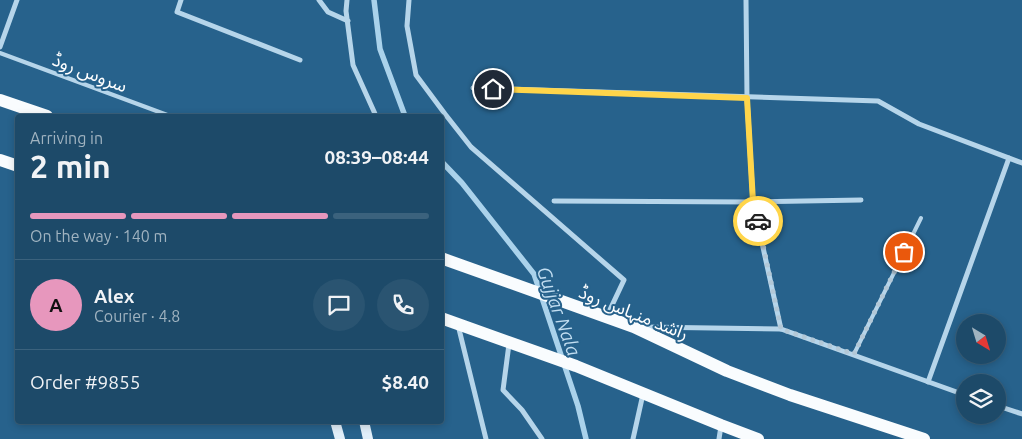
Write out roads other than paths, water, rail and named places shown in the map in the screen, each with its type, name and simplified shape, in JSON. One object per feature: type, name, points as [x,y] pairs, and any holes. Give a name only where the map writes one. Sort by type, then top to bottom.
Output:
[{"type":"main road","points":[[0,100],[41,114]]},
{"type":"main road","points":[[0,160],[15,165]]},
{"type":"main road","name":"راشد منہاس روڈ","points":[[444,259],[634,327],[727,371],[790,395],[924,439]]},
{"type":"main road","points":[[444,319],[576,366],[758,439]]},
{"type":"main road","points":[[336,424],[340,439]]},
{"type":"main road","points":[[365,424],[368,439]]},
{"type":"street","points":[[0,47],[17,0]]},
{"type":"street","points":[[181,0],[177,12],[300,60]]},
{"type":"street","points":[[319,0],[328,12],[348,22]]},
{"type":"street","points":[[347,0],[346,11],[353,65],[375,114]]},
{"type":"street","points":[[409,0],[407,26],[416,75],[445,114],[471,147],[624,280],[607,317]]},
{"type":"street","points":[[746,0],[747,98],[753,202],[781,329]]},
{"type":"street","points":[[474,88],[878,101],[919,124],[1022,163]]},
{"type":"street","points":[[928,382],[1009,158]]},
{"type":"street","points":[[554,201],[753,202],[861,200]]},
{"type":"street","points":[[458,324],[486,439]]},
{"type":"street","points":[[634,327],[781,329],[956,392]]},
{"type":"street","points":[[509,342],[503,390],[522,410],[542,439]]},
{"type":"street","points":[[633,439],[643,394]]},
{"type":"street","points":[[1006,409],[1022,414]]},
{"type":"street","points":[[719,439],[721,425]]},
{"type":"lane","name":"سروس روڈ","points":[[0,52],[165,114]]},
{"type":"lane","points":[[854,354],[921,218]]},
{"type":"waterway","name":"Gujjar Nala","points":[[374,0],[380,49],[404,114]]},
{"type":"waterway","name":"Gujjar Nala","points":[[444,164],[462,183],[534,274],[578,406],[586,439]]}]
